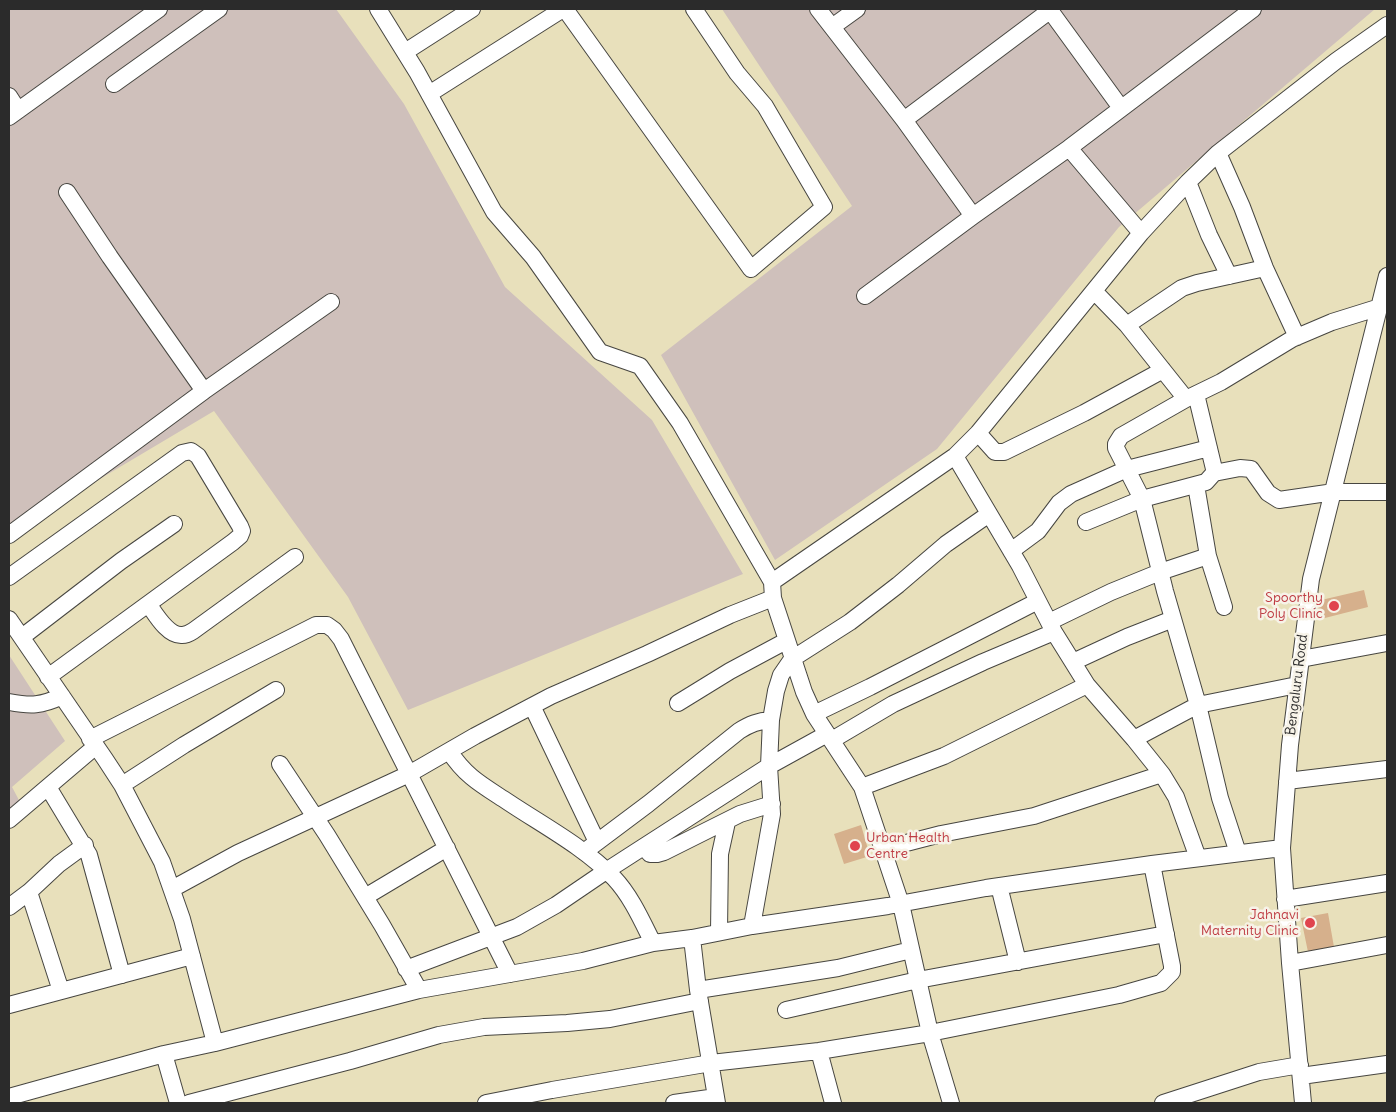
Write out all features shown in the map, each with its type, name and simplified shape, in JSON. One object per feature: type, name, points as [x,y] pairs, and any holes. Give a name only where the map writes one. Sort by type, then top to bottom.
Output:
[{"type":"street","points":[[9,96],[13,114],[159,9]]},
{"type":"street","points":[[114,84],[219,9]]},
{"type":"street","points":[[405,52],[472,9]]},
{"type":"street","points":[[429,94],[571,11],[751,269],[824,207],[765,106],[737,73],[694,9]]},
{"type":"street","points":[[818,9],[904,120],[974,216]]},
{"type":"street","points":[[832,27],[857,9]]},
{"type":"street","points":[[904,120],[1051,9],[1121,108]]},
{"type":"street","points":[[865,296],[1069,148],[1253,9]]},
{"type":"street","points":[[382,10],[494,212],[533,257],[600,352],[640,366],[680,423],[772,582],[773,598],[804,692],[814,714],[862,787],[901,904],[930,1033],[952,1103]]},
{"type":"street","points":[[772,582],[955,456],[978,433],[1141,233],[1188,182],[1218,153],[1336,61],[1387,25]]},
{"type":"street","points":[[1069,148],[1141,233]]},
{"type":"street","points":[[1218,153],[1242,207],[1265,268],[1297,337]]},
{"type":"street","points":[[1188,182],[1209,235],[1229,276]]},
{"type":"street","points":[[67,192],[204,391]]},
{"type":"street","points":[[1127,325],[1182,288],[1265,268]]},
{"type":"street","name":"Bengaluru Road","points":[[1303,1103],[1282,848],[1287,781],[1297,684],[1311,579],[1387,283]]},
{"type":"street","points":[[1094,291],[1127,325],[1163,370],[1191,396],[1214,473]]},
{"type":"street","points":[[9,535],[204,391],[331,302]]},
{"type":"street","points":[[1238,853],[1220,798],[1198,705],[1160,572],[1142,499],[1116,448],[1117,439],[1191,396],[1221,382],[1297,337],[1332,322],[1380,307]]},
{"type":"street","points":[[978,433],[995,452],[1004,452],[1163,370]]},
{"type":"street","points":[[1011,551],[1038,531],[1059,503],[1071,494],[1127,469],[1208,448]]},
{"type":"street","points":[[9,577],[182,452],[191,451],[198,456],[242,531],[240,536],[233,542],[48,677]]},
{"type":"street","points":[[955,456],[1011,551],[1051,627],[1087,686],[1134,739],[1162,774],[1176,797],[1198,858]]},
{"type":"street","points":[[1086,522],[1142,499],[1206,482],[1214,473],[1240,468],[1251,469],[1255,472],[1268,493],[1279,500],[1334,492],[1387,492]]},
{"type":"street","points":[[1196,485],[1208,556],[1224,607]]},
{"type":"street","points":[[752,926],[772,814],[769,766],[770,720],[780,675],[792,658],[850,622],[898,585],[946,544],[989,514]]},
{"type":"street","points":[[22,636],[121,560],[174,524]]},
{"type":"street","points":[[148,605],[172,632],[180,636],[187,634],[194,631],[295,556]]},
{"type":"street","points":[[406,969],[517,927],[556,905],[606,870],[769,766],[893,704],[983,662],[1051,627],[1111,592],[1160,572],[1208,556]]},
{"type":"street","points":[[172,889],[238,853],[409,774],[551,696],[730,615],[773,598]]},
{"type":"street","points":[[814,714],[879,683],[1038,601]]},
{"type":"street","points":[[9,619],[122,785],[162,862],[192,956],[215,1043]]},
{"type":"street","points":[[1074,662],[1127,637],[1173,619]]},
{"type":"street","points":[[9,820],[48,787],[93,743],[316,625],[327,624],[341,639],[510,974]]},
{"type":"street","points":[[678,702],[786,641]]},
{"type":"street","points":[[1300,659],[1387,643]]},
{"type":"street","points":[[1134,739],[1198,705],[1297,684]]},
{"type":"street","points":[[862,787],[944,756],[1087,686]]},
{"type":"street","points":[[122,785],[192,740],[276,690]]},
{"type":"street","points":[[9,702],[29,706],[50,702],[62,696]]},
{"type":"street","points":[[532,706],[590,847],[632,902],[653,943]]},
{"type":"street","points":[[590,847],[648,804],[739,731],[758,721],[770,720]]},
{"type":"street","points":[[448,751],[459,766],[475,781],[590,847]]},
{"type":"street","points":[[280,764],[365,897],[419,990]]},
{"type":"street","points":[[1287,781],[1387,769]]},
{"type":"street","points":[[883,849],[941,834],[1034,816],[1162,774]]},
{"type":"street","points":[[48,787],[85,845],[89,855],[122,975]]},
{"type":"street","points":[[644,847],[650,854],[664,852],[740,814],[772,804]]},
{"type":"street","points":[[719,932],[720,854],[727,822]]},
{"type":"street","points":[[9,907],[85,845]]},
{"type":"street","points":[[365,897],[446,848]]},
{"type":"street","points":[[9,1097],[164,1054],[215,1043],[419,990],[583,961],[653,943],[901,904],[999,886],[1282,848]]},
{"type":"street","points":[[486,1103],[553,1097],[711,1064],[819,1051],[930,1033],[1119,995],[1161,983],[1172,972],[1152,864]]},
{"type":"street","points":[[1285,899],[1387,882]]},
{"type":"street","points":[[999,886],[1018,962]]},
{"type":"street","points":[[29,892],[61,991]]},
{"type":"street","points":[[786,1010],[918,980],[1166,934]]},
{"type":"street","points":[[674,1103],[717,1100],[699,996],[692,938]]},
{"type":"street","points":[[1290,963],[1387,945]]},
{"type":"street","points":[[189,1103],[350,1062],[439,1036],[484,1027],[567,1024],[610,1019],[699,996],[838,968],[911,950]]},
{"type":"street","points":[[9,1005],[192,956]]},
{"type":"street","points":[[819,1051],[833,1103]]},
{"type":"street","points":[[164,1054],[178,1103]]},
{"type":"street","points":[[1163,1103],[1260,1072],[1300,1071],[1387,1064]]},
{"type":"shaded area","points":[[9,9],[336,9],[404,104],[505,287],[652,420],[743,574],[408,710],[348,597],[214,411],[9,533]]},
{"type":"shaded area","points":[[722,9],[1375,9],[1119,227],[937,449],[775,560],[661,355],[852,206]]},
{"type":"shaded area","points":[[9,655],[65,741],[12,787],[20,802],[9,811]]},
{"type":"building","points":[[1364,590],[1368,607],[1321,619],[1317,601]]},
{"type":"building","points":[[861,825],[870,856],[844,864],[834,834]]},
{"type":"building","points":[[1328,913],[1334,947],[1308,952],[1301,918]]},
{"type":"place","name":"Spoorthy Poly Clinic","points":[[1334,606]]},
{"type":"place","name":"Urban Health Centre","points":[[855,846]]},
{"type":"place","name":"Jahnavi Maternity Clinic","points":[[1310,923]]}]
